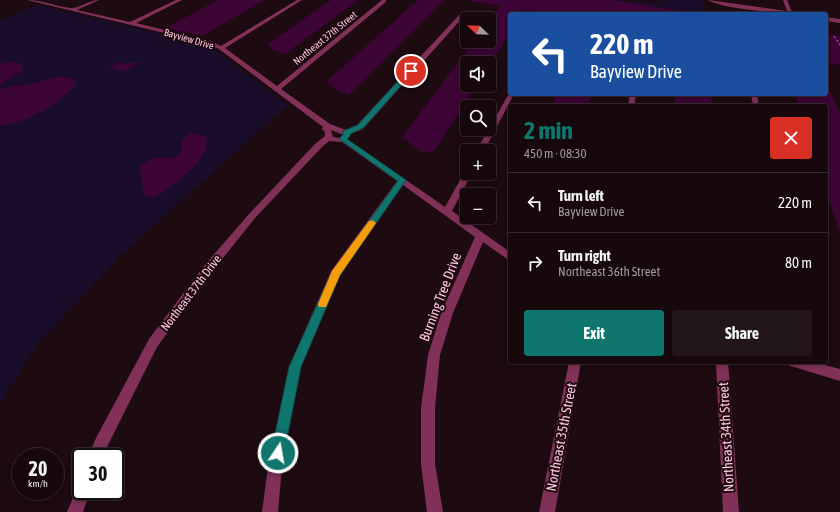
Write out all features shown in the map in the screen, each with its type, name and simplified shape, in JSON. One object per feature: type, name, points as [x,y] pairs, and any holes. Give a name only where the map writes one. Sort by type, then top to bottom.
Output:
[{"type":"street","name":"Bayview Drive","points":[[29,0],[208,42],[221,48],[335,134],[508,256]]},
{"type":"street","points":[[72,10],[97,0]]},
{"type":"street","points":[[130,24],[180,0]]},
{"type":"street","points":[[221,48],[300,0]]},
{"type":"street","points":[[710,0],[774,8],[786,12]]},
{"type":"street","points":[[785,0],[791,12]]},
{"type":"street","name":"Northeast 37th Street","points":[[277,89],[384,2]]},
{"type":"street","name":"Northeast 37th Drive","points":[[99,448],[153,343],[207,270],[252,216],[317,149],[335,134],[360,126],[460,17]]},
{"type":"street","points":[[828,19],[840,21]]},
{"type":"street","points":[[484,144],[510,96]]},
{"type":"street","points":[[270,512],[274,467],[295,367],[336,274],[402,180]]},
{"type":"street","points":[[447,212],[464,180]]},
{"type":"street","name":"Burning Tree Drive","points":[[435,512],[428,464],[428,408],[434,355],[447,313],[480,237]]},
{"type":"street","name":"Northeast 35th Street","points":[[548,512],[575,364]]},
{"type":"street","name":"Northeast 34th Street","points":[[722,364],[731,512]]},
{"type":"street","points":[[803,364],[840,375]]},
{"type":"street","points":[[75,512],[80,500]]},
{"type":"shaded area","points":[[218,0],[265,0],[202,36],[165,28]]},
{"type":"shaded area","points":[[331,0],[358,0],[285,54],[275,51],[268,44]]},
{"type":"shaded area","points":[[418,0],[444,0],[349,95],[340,92],[326,82]]},
{"type":"shaded area","points":[[465,0],[613,0],[687,12],[537,12],[525,10],[524,12],[508,12],[508,36],[495,56],[463,56],[469,48],[496,48],[496,12],[500,6]]},
{"type":"shaded area","points":[[613,0],[654,3],[661,2],[663,0],[703,0],[703,12],[690,12]]},
{"type":"shaded area","points":[[38,5],[198,43],[215,50],[288,105],[121,255],[38,344],[0,403],[0,19]]},
{"type":"shaded area","points":[[828,34],[840,36],[840,65],[828,63]]},
{"type":"shaded area","points":[[460,60],[460,92],[472,92],[467,100],[460,100],[460,111],[434,151],[422,153],[402,137]]},
{"type":"shaded area","points":[[9,62],[20,65],[23,68],[22,71],[0,85],[0,64]]},
{"type":"shaded area","points":[[119,62],[126,64],[136,62],[138,64],[124,71],[109,67]]},
{"type":"shaded area","points":[[56,77],[70,78],[77,83],[70,91],[42,111],[21,121],[0,126],[0,90],[10,86],[27,85]]},
{"type":"shaded area","points":[[828,86],[840,113],[840,234],[828,196],[828,104],[798,104],[796,96],[828,96]]},
{"type":"shaded area","points":[[555,96],[591,96],[589,104],[553,104]]},
{"type":"shaded area","points":[[675,96],[712,96],[712,104],[675,104]]},
{"type":"shaded area","points":[[192,133],[206,137],[206,148],[200,160],[165,191],[152,197],[144,195],[139,167],[150,159],[172,158],[178,156],[182,149],[181,142],[183,138]]},
{"type":"ferry route","points":[[834,36],[840,45]]},
{"type":"slow traffic","points":[[323,304],[336,274],[372,223]]},
{"type":"route","points":[[278,453],[295,367],[336,274],[402,180],[343,139],[347,136],[346,133],[360,126],[411,71]]}]
